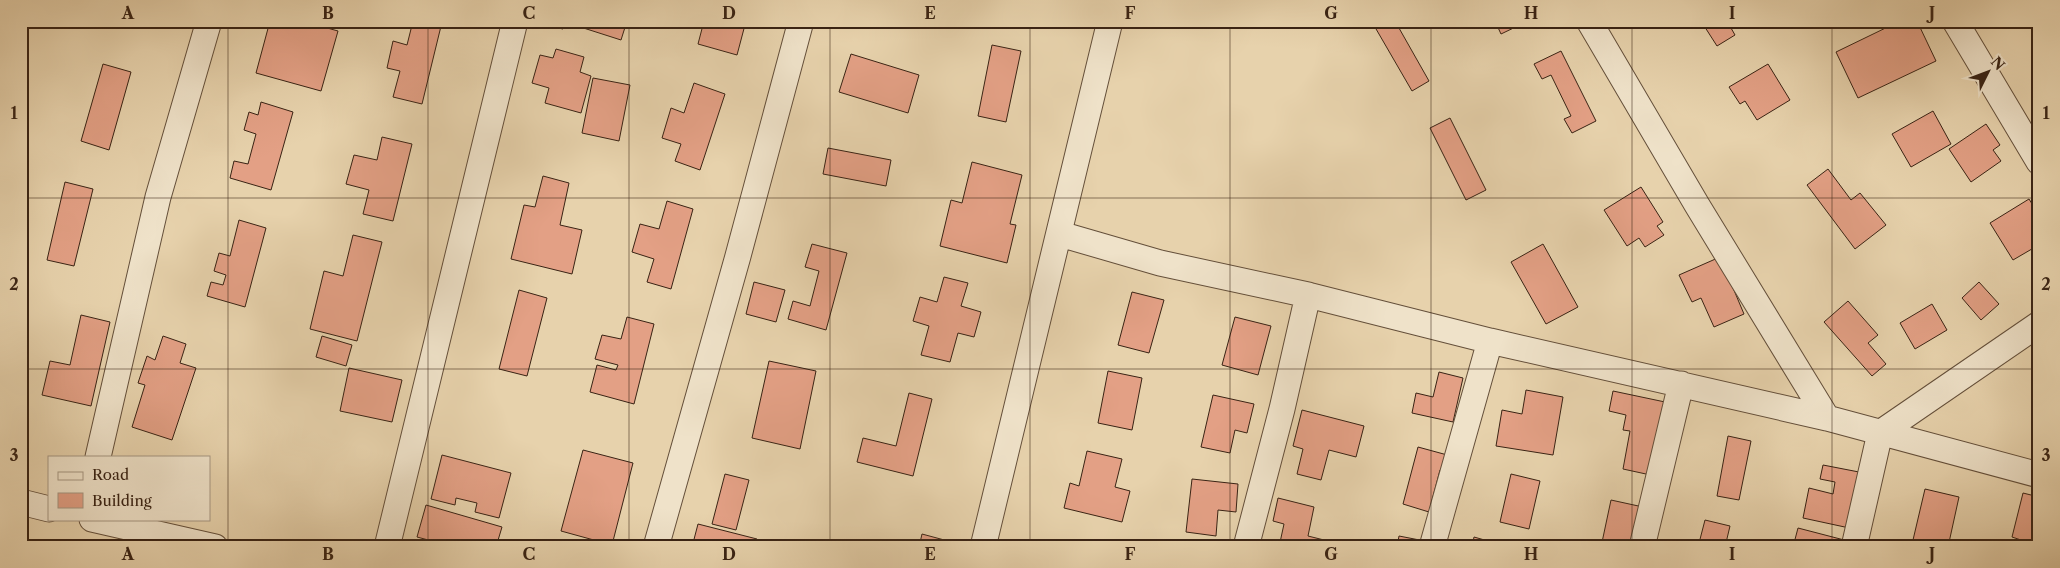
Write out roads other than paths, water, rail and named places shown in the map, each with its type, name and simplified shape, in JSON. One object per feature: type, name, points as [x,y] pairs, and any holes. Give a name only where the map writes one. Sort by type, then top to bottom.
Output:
[{"type":"street","points":[[98,456],[158,198],[209,21]]},
{"type":"street","points":[[388,547],[515,21]]},
{"type":"street","points":[[656,547],[738,256],[801,21]]},
{"type":"street","points":[[984,547],[1110,21]]},
{"type":"street","points":[[1589,21],[1697,205],[1827,418]]},
{"type":"street","points":[[1955,21],[2039,162]]},
{"type":"street","points":[[1060,234],[1160,263],[1308,295],[1490,341],[1827,418],[2039,475]]},
{"type":"street","points":[[1246,547],[1282,409],[1308,295]]},
{"type":"street","points":[[1854,547],[1880,433],[2039,324]]},
{"type":"street","points":[[1432,547],[1490,341]]},
{"type":"street","points":[[1642,547],[1681,384]]},
{"type":"street","points":[[21,502],[48,509]]},
{"type":"street","points":[[96,520],[215,547]]}]
